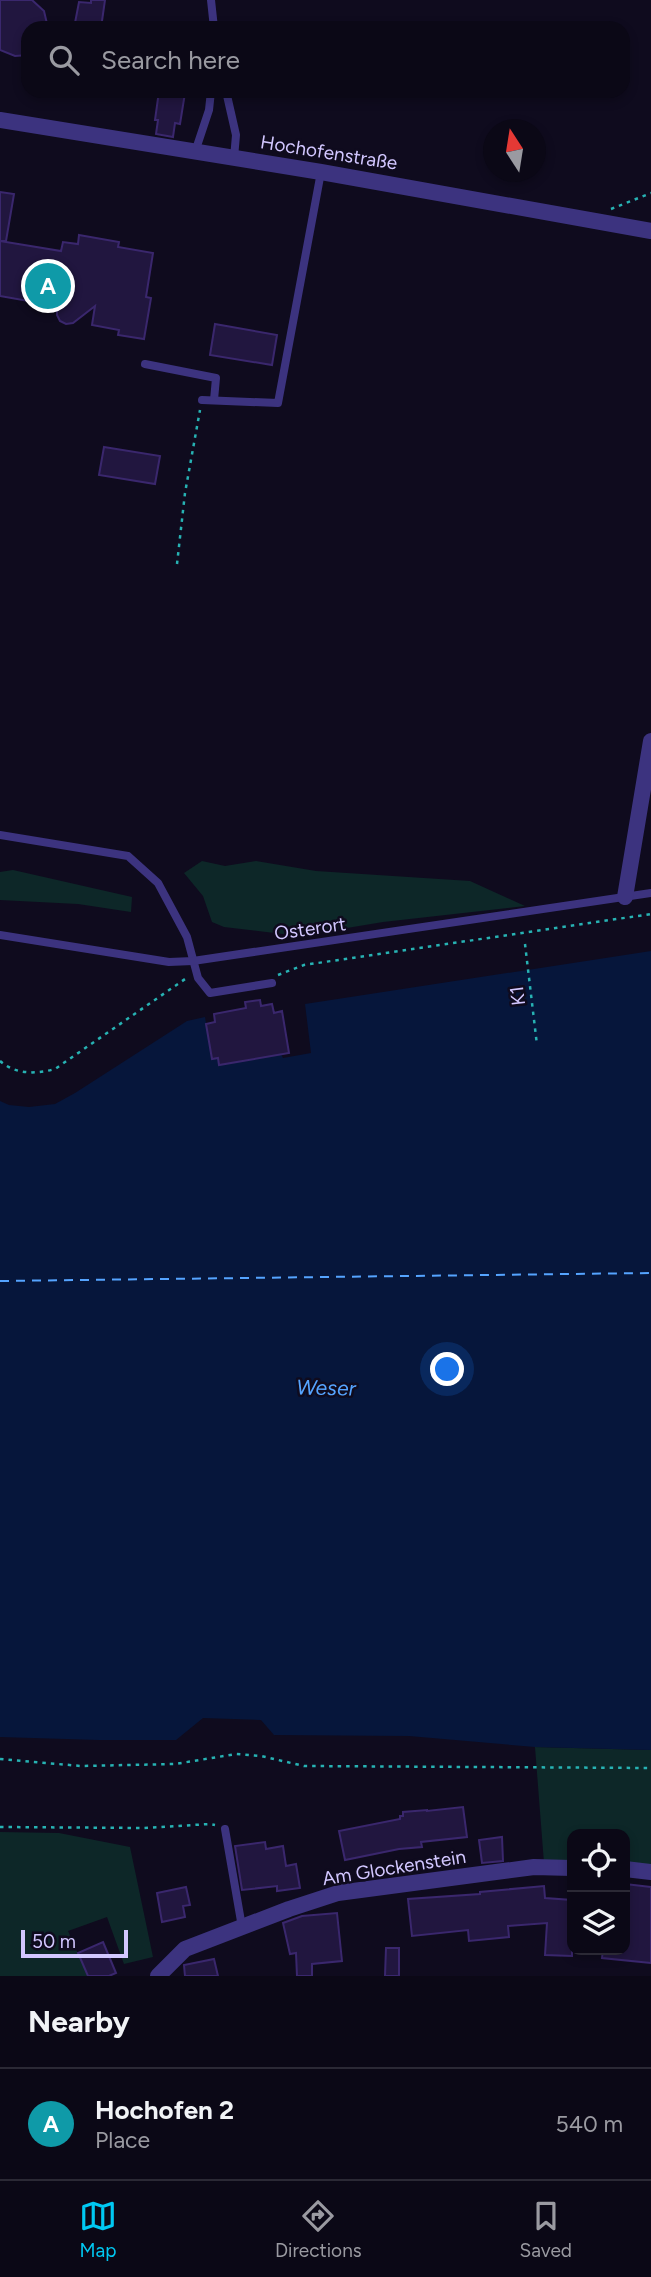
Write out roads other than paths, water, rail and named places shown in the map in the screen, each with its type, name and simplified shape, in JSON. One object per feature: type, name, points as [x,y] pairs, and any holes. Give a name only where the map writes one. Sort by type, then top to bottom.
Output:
[{"type":"street","name":"Hochofenstraße","points":[[0,120],[321,172],[651,231]]},
{"type":"street","points":[[625,897],[651,741]]},
{"type":"street","name":"Am Glockenstein","points":[[158,1976],[185,1949],[338,1893],[534,1867],[567,1868]]},
{"type":"street","points":[[630,1870],[651,1872]]},
{"type":"lane","points":[[211,0],[213,21]]},
{"type":"lane","points":[[195,152],[210,98]]},
{"type":"lane","points":[[228,98],[236,135],[234,158]]},
{"type":"lane","points":[[202,400],[278,403],[321,172]]},
{"type":"lane","points":[[145,364],[216,378],[214,400]]},
{"type":"lane","points":[[0,835],[128,856],[158,883],[187,937],[198,978],[209,993],[272,983]]},
{"type":"lane","name":"Osterort","points":[[0,935],[169,962],[192,961],[651,893]]},
{"type":"lane","points":[[225,1829],[242,1927]]},
{"type":"water","name":"Weser","points":[[651,951],[651,1750],[535,1747],[409,1736],[274,1735],[261,1720],[203,1718],[176,1740],[0,1737],[0,1101],[29,1107],[55,1104],[187,1021],[205,1017],[212,1059],[218,1058],[219,1064],[281,1054],[283,1058],[311,1053],[305,1004]]},
{"type":"place","name":"Hochofen 2","points":[[48,286]]}]
